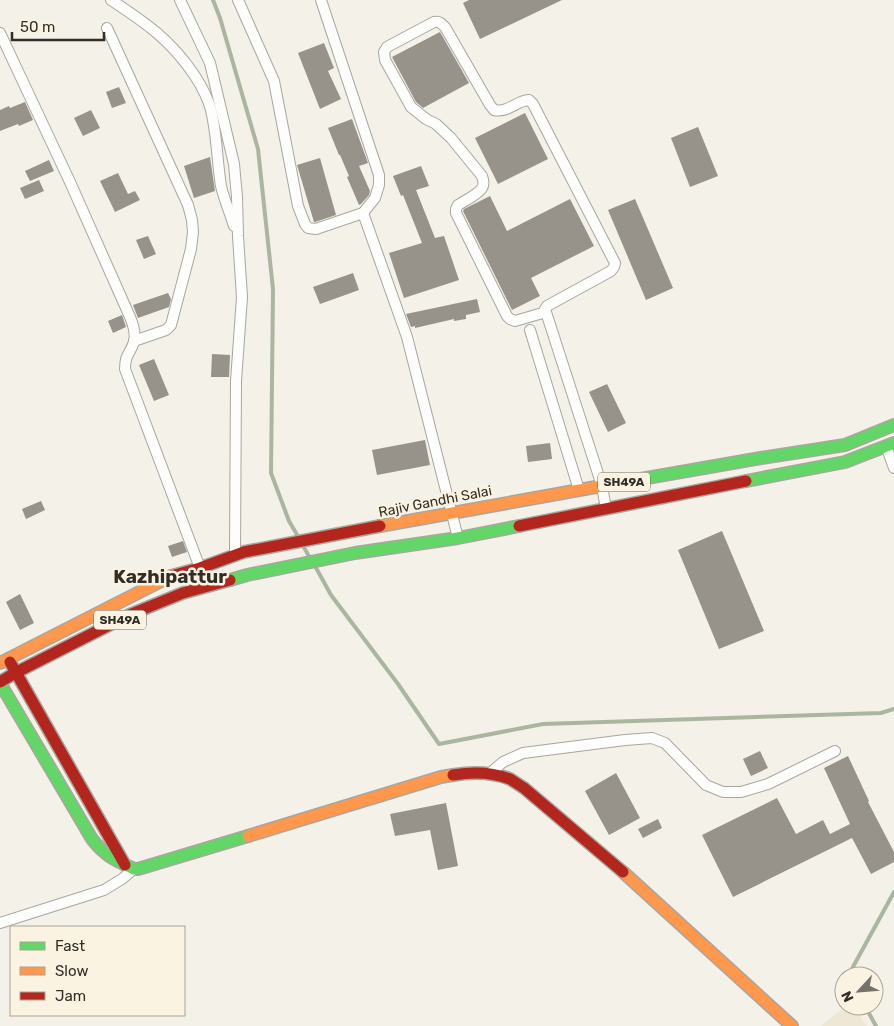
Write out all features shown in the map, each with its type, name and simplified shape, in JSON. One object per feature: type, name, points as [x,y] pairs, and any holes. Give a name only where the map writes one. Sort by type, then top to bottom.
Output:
[{"type":"main road","name":"Rajiv Gandhi Salai","points":[[4,661],[173,575],[200,568],[240,553],[452,512],[845,445],[894,425]]},
{"type":"main road","name":"SH49A","points":[[0,683],[15,673],[136,612],[183,593],[247,575],[355,553],[458,538],[845,462],[890,445]]},
{"type":"main road","points":[[4,661],[15,673],[130,867]]},
{"type":"main road","points":[[0,683],[92,839],[112,859],[130,867],[138,869],[441,777],[489,774],[509,779],[524,788],[552,811],[618,868],[792,1026]]},
{"type":"street","points":[[111,0],[147,24],[166,41],[185,61],[200,84],[212,112],[222,187],[238,236]]},
{"type":"street","points":[[180,0],[210,63],[234,164],[242,297],[236,381],[240,553]]},
{"type":"street","points":[[238,0],[274,82],[298,206],[308,228],[316,229],[364,214],[376,198],[379,184],[379,175],[321,0]]},
{"type":"street","points":[[546,312],[515,322],[507,316],[456,213],[458,205],[483,188],[482,176],[451,138],[436,124],[421,116],[411,107],[385,60],[384,52],[387,47],[434,22],[442,23],[494,110],[506,110],[529,100],[533,104],[615,263],[611,271],[546,307],[602,486],[606,508]]},
{"type":"street","points":[[108,28],[188,205],[193,232],[171,325],[166,330],[134,341]]},
{"type":"street","points":[[0,33],[70,182],[130,317],[134,330],[134,341],[125,359],[125,369],[200,568]]},
{"type":"street","points":[[364,214],[407,337],[458,538]]},
{"type":"street","points":[[530,330],[578,490]]},
{"type":"street","points":[[890,445],[894,468]]},
{"type":"street","points":[[489,774],[503,762],[523,753],[652,738],[665,743],[706,785],[723,792],[741,792],[768,784],[835,751]]},
{"type":"street","points":[[0,923],[104,890],[122,879],[130,867]]},
{"type":"shaded area","points":[[834,1016],[860,1016],[867,1026],[821,1026]]},
{"type":"building","points":[[469,0],[562,0],[480,39],[463,3]]},
{"type":"building","points":[[440,32],[469,83],[423,108],[416,102],[392,57]]},
{"type":"building","points":[[324,43],[334,68],[328,71],[341,99],[320,109],[298,53]]},
{"type":"building","points":[[119,87],[126,103],[112,108],[106,92]]},
{"type":"building","points":[[25,102],[33,120],[0,131],[0,110]]},
{"type":"building","points":[[91,110],[100,128],[83,136],[74,118]]},
{"type":"building","points":[[525,113],[548,159],[498,184],[475,138]]},
{"type":"building","points":[[352,119],[368,163],[359,166],[370,191],[369,195],[359,205],[347,177],[349,176],[328,128]]},
{"type":"building","points":[[698,127],[718,176],[690,187],[671,138]]},
{"type":"building","points":[[210,157],[215,191],[194,198],[184,166]]},
{"type":"building","points":[[320,158],[336,215],[314,222],[297,165]]},
{"type":"building","points":[[49,160],[54,171],[30,181],[25,171]]},
{"type":"building","points":[[421,166],[429,186],[416,190],[435,238],[444,236],[459,280],[404,298],[389,253],[422,243],[403,195],[401,196],[393,176]]},
{"type":"building","points":[[118,173],[128,194],[135,191],[140,200],[115,212],[100,181]]},
{"type":"building","points":[[39,180],[44,191],[25,199],[20,188]]},
{"type":"building","points":[[490,196],[507,231],[570,199],[594,246],[531,278],[540,296],[512,310],[463,211]]},
{"type":"building","points":[[635,199],[673,288],[646,300],[608,210]]},
{"type":"building","points":[[148,236],[156,254],[144,259],[136,240]]},
{"type":"building","points":[[353,273],[359,290],[320,304],[313,287]]},
{"type":"building","points":[[168,293],[171,299],[169,307],[138,318],[133,305]]},
{"type":"building","points":[[477,299],[480,312],[466,315],[466,319],[454,321],[454,319],[415,328],[415,326],[411,327],[406,314]]},
{"type":"building","points":[[122,315],[126,327],[113,333],[108,321]]},
{"type":"building","points":[[212,354],[230,355],[229,377],[211,377]]},
{"type":"building","points":[[154,359],[169,395],[154,401],[139,365]]},
{"type":"building","points":[[607,384],[626,423],[608,432],[589,392]]},
{"type":"building","points":[[425,440],[430,465],[377,475],[372,450]]},
{"type":"building","points":[[550,443],[552,459],[528,462],[526,446]]},
{"type":"building","points":[[41,501],[45,510],[26,519],[22,509]]},
{"type":"building","points":[[722,531],[764,631],[719,649],[678,550]]},
{"type":"building","points":[[183,541],[187,552],[172,557],[168,546]]},
{"type":"building","points":[[20,594],[34,623],[20,630],[6,602]]},
{"type":"building","points":[[760,751],[768,768],[751,776],[743,759]]},
{"type":"building","points":[[848,756],[868,802],[894,852],[894,862],[871,874],[852,838],[733,897],[702,835],[777,798],[796,834],[823,820],[830,834],[850,824],[824,768]]},
{"type":"building","points":[[616,773],[640,818],[609,835],[585,791]]},
{"type":"building","points":[[446,803],[458,866],[438,870],[430,830],[395,836],[390,814]]},
{"type":"building","points":[[658,819],[662,828],[643,838],[638,829]]},
{"type":"waterway","points":[[213,0],[258,149],[273,289],[271,473],[289,521],[299,538]]},
{"type":"waterway","points":[[302,544],[310,558]]},
{"type":"waterway","points":[[315,566],[331,595],[398,684],[439,744],[543,724],[881,713],[894,709]]},
{"type":"waterway","points":[[853,966],[894,892]]},
{"type":"waterway","points":[[870,1016],[876,1026]]},
{"type":"traffic: fast","points":[[618,483],[845,445],[894,425]]},
{"type":"traffic: fast","points":[[746,481],[845,462],[894,443]]},
{"type":"traffic: fast","points":[[230,580],[355,553],[458,538],[519,526]]},
{"type":"traffic: fast","points":[[0,683],[92,839],[101,850],[111,857],[134,869],[138,869],[248,836]]},
{"type":"traffic: slow","points":[[380,526],[618,483]]},
{"type":"traffic: slow","points":[[0,663],[171,576]]},
{"type":"traffic: slow","points":[[248,836],[441,777],[453,775]]},
{"type":"traffic: slow","points":[[623,872],[792,1026]]},
{"type":"traffic: jam","points":[[519,526],[746,481]]},
{"type":"traffic: jam","points":[[171,576],[244,552],[380,526]]},
{"type":"traffic: jam","points":[[0,682],[129,615],[183,593],[230,580]]},
{"type":"traffic: jam","points":[[10,662],[125,865]]},
{"type":"traffic: jam","points":[[453,775],[482,773],[510,779],[524,788],[623,872]]},
{"type":"district","name":"Kazhipattur","points":[[170,576]]}]
